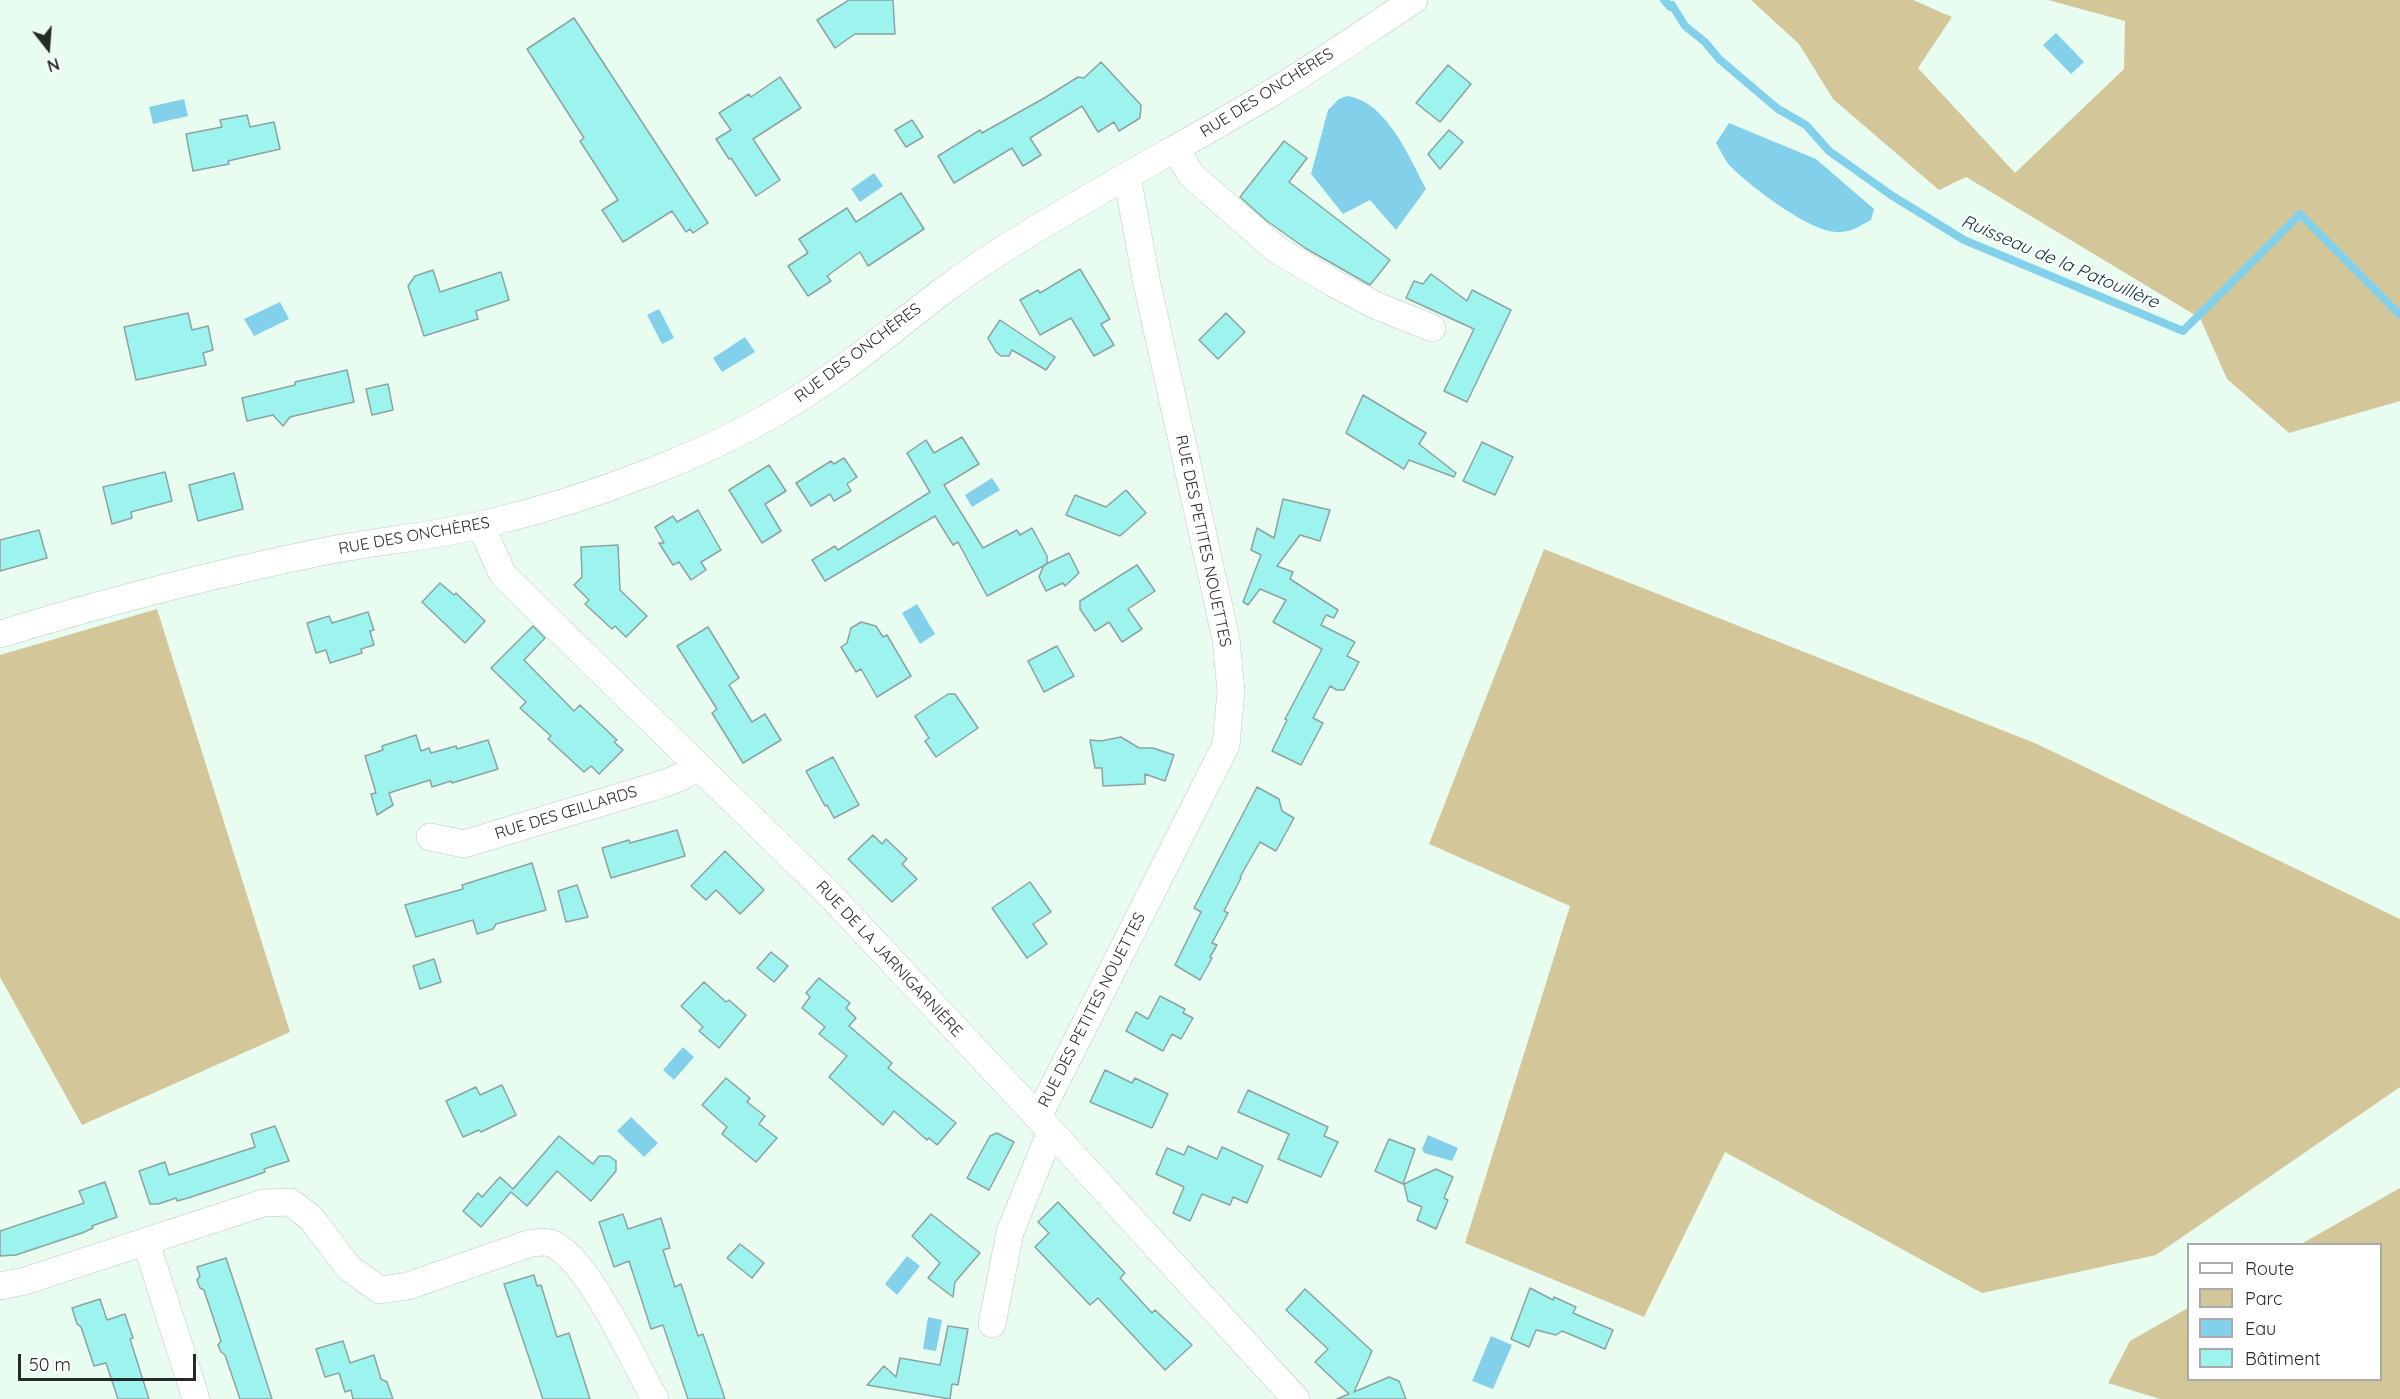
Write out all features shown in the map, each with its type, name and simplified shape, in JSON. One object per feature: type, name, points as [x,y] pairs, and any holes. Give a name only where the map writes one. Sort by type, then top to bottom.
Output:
[{"type":"street","name":"RUE DES ONCHÈRES","points":[[0,634],[256,566],[324,551],[482,525],[546,508],[645,475],[683,459],[755,424],[810,392],[988,258],[1270,94],[1414,0]]},
{"type":"street","points":[[1176,148],[1191,175],[1277,250],[1350,292],[1432,328]]},
{"type":"street","name":"RUE DES PETITES NOUETTES","points":[[992,1324],[1010,1232],[1044,1124],[1226,746],[1231,691],[1226,639],[1147,284],[1129,187],[1125,178]]},
{"type":"street","name":"RUE DE LA JARNIGARNIÈRE","points":[[482,525],[484,535],[503,575],[830,895],[1296,1399]]},
{"type":"street","name":"RUE DES ŒILLARDS","points":[[430,837],[464,844],[666,783],[685,775],[698,765]]},
{"type":"street","points":[[0,1286],[26,1281],[263,1203],[290,1202],[311,1218],[349,1268],[380,1290],[408,1286],[531,1243],[550,1243],[570,1256],[602,1301],[654,1399]]},
{"type":"street","points":[[146,1242],[196,1399]]},
{"type":"green space","points":[[1751,0],[1913,0],[1952,17],[1918,68],[2015,173],[2124,69],[2125,21],[2048,0],[2400,0],[2400,401],[2289,433],[2227,379],[2200,318],[1966,177],[1939,190],[1833,99],[1799,44]]},
{"type":"green space","points":[[1544,549],[2037,744],[2400,919],[2400,1087],[2156,1255],[1982,1293],[1725,1152],[1644,1317],[1465,1243],[1570,906],[1429,844]]},
{"type":"green space","points":[[157,609],[290,1032],[82,1125],[0,977],[0,655]]},
{"type":"green space","points":[[2400,1188],[2400,1399],[2160,1399],[2108,1383],[2130,1341],[2187,1309],[2187,1381],[2382,1381],[2382,1243],[2303,1243]]},
{"type":"water","points":[[2056,33],[2084,62],[2071,74],[2043,45]]},
{"type":"water","points":[[1347,96],[1361,100],[1385,119],[1404,147],[1426,189],[1396,230],[1370,200],[1343,214],[1311,174],[1328,110],[1339,99]]},
{"type":"water","points":[[184,99],[188,116],[153,124],[149,107]]},
{"type":"water","points":[[1729,123],[1816,159],[1874,209],[1871,220],[1851,230],[1837,232],[1812,225],[1781,207],[1740,175],[1725,159],[1716,143]]},
{"type":"water","points":[[874,173],[883,186],[860,202],[851,189]]},
{"type":"water","points":[[280,302],[289,319],[254,336],[244,319]]},
{"type":"water","points":[[659,309],[674,338],[662,344],[647,315]]},
{"type":"water","points":[[745,337],[755,352],[722,372],[713,358]]},
{"type":"water","points":[[992,478],[1000,490],[972,507],[965,495]]},
{"type":"water","points":[[917,604],[935,634],[920,644],[902,613]]},
{"type":"water","points":[[683,1047],[694,1057],[674,1080],[663,1070]]},
{"type":"water","points":[[631,1117],[658,1143],[644,1157],[617,1131]]},
{"type":"water","points":[[1428,1135],[1458,1148],[1452,1161],[1424,1153],[1422,1149]]},
{"type":"water","points":[[907,1256],[920,1266],[897,1295],[885,1284]]},
{"type":"water","points":[[928,1317],[942,1320],[936,1351],[923,1349]]},
{"type":"water","points":[[1491,1336],[1512,1345],[1493,1389],[1472,1381]]},
{"type":"building","points":[[849,0],[893,0],[895,34],[855,34],[835,48],[817,20]]},
{"type":"building","points":[[574,18],[708,223],[693,233],[690,229],[686,232],[672,211],[623,242],[602,210],[618,200],[580,141],[584,138],[527,49]]},
{"type":"building","points":[[1101,62],[1141,105],[1140,118],[1119,131],[1114,122],[1098,132],[1082,106],[1030,138],[1041,155],[1023,166],[1012,148],[954,183],[938,156],[980,130],[982,133],[1078,77],[1084,78]]},
{"type":"building","points":[[1448,65],[1471,84],[1440,122],[1416,103]]},
{"type":"building","points":[[780,77],[801,108],[753,139],[780,180],[756,196],[716,139],[731,130],[719,113],[749,94],[751,97]]},
{"type":"building","points":[[247,115],[250,127],[274,122],[280,149],[228,161],[229,164],[193,171],[186,134],[222,127],[220,120]]},
{"type":"building","points":[[912,120],[923,137],[906,147],[895,130]]},
{"type":"building","points":[[1449,130],[1463,142],[1440,169],[1428,154]]},
{"type":"building","points":[[1284,141],[1307,158],[1289,182],[1390,260],[1370,285],[1305,248],[1267,221],[1240,197]]},
{"type":"building","points":[[901,193],[924,229],[868,266],[860,252],[827,276],[831,281],[808,296],[788,266],[808,253],[799,239],[847,208],[856,222]]},
{"type":"building","points":[[1080,269],[1110,319],[1101,324],[1114,345],[1094,356],[1071,318],[1040,335],[1020,300],[1038,290],[1040,293]]},
{"type":"building","points":[[433,270],[440,292],[501,272],[509,300],[476,311],[478,319],[424,336],[408,286],[415,276]]},
{"type":"building","points":[[1431,274],[1467,301],[1472,290],[1511,310],[1467,402],[1444,391],[1474,329],[1406,298],[1414,281],[1423,284]]},
{"type":"building","points":[[188,313],[192,330],[208,326],[213,350],[203,353],[206,365],[136,380],[124,327]]},
{"type":"building","points":[[1226,313],[1245,332],[1218,359],[1199,340]]},
{"type":"building","points":[[1000,320],[1055,357],[1046,370],[1012,350],[1009,356],[1001,356],[996,352],[988,338]]},
{"type":"building","points":[[347,370],[354,402],[290,417],[283,426],[273,415],[247,421],[242,398],[295,385],[295,382]]},
{"type":"building","points":[[388,384],[393,410],[372,415],[366,389]]},
{"type":"building","points":[[1363,395],[1426,433],[1419,444],[1456,473],[1454,477],[1409,460],[1404,469],[1346,433]]},
{"type":"building","points":[[962,437],[979,464],[944,485],[983,548],[1017,530],[1020,535],[1032,528],[1047,556],[1047,564],[987,596],[958,542],[953,545],[935,516],[825,581],[812,560],[835,546],[838,550],[930,492],[907,453],[926,440],[934,453]]},
{"type":"building","points":[[1482,442],[1513,457],[1495,495],[1463,481]]},
{"type":"building","points":[[844,458],[857,477],[847,484],[851,491],[834,501],[830,494],[811,506],[796,483],[831,461],[834,464]]},
{"type":"building","points":[[769,465],[786,491],[765,504],[781,531],[762,543],[729,490]]},
{"type":"building","points":[[165,472],[172,501],[131,512],[132,518],[112,524],[103,487]]},
{"type":"building","points":[[234,473],[243,509],[198,521],[189,485]]},
{"type":"building","points":[[1126,490],[1146,513],[1120,536],[1066,515],[1075,495],[1106,507]]},
{"type":"building","points":[[1283,499],[1330,510],[1320,541],[1300,535],[1277,566],[1293,572],[1290,579],[1338,610],[1334,618],[1326,615],[1321,625],[1355,642],[1347,656],[1359,662],[1344,690],[1337,690],[1330,686],[1313,718],[1323,723],[1301,765],[1272,751],[1287,720],[1285,719],[1322,649],[1273,622],[1286,600],[1260,589],[1248,605],[1243,602],[1261,555],[1251,550],[1257,528],[1274,538]]},
{"type":"building","points":[[698,510],[721,550],[701,562],[706,570],[691,580],[679,562],[673,565],[659,543],[664,543],[655,527],[673,516],[677,522]]},
{"type":"building","points":[[39,530],[47,558],[0,571],[0,540]]},
{"type":"building","points":[[618,545],[620,590],[647,616],[626,637],[615,626],[612,629],[585,604],[589,600],[574,585],[582,577],[581,547]]},
{"type":"building","points":[[1069,553],[1079,573],[1065,586],[1063,583],[1046,591],[1039,577],[1044,565]]},
{"type":"building","points":[[1137,565],[1155,591],[1128,609],[1142,629],[1122,642],[1109,622],[1095,631],[1080,609],[1080,601]]},
{"type":"building","points":[[440,583],[454,595],[456,593],[485,621],[465,643],[422,602]]},
{"type":"building","points":[[368,612],[374,630],[370,631],[374,645],[361,649],[362,653],[330,663],[326,650],[316,653],[307,623],[329,616],[332,623]]},
{"type":"building","points":[[861,622],[876,626],[883,637],[887,635],[911,676],[877,697],[861,669],[856,672],[841,647],[847,643],[851,628]]},
{"type":"building","points":[[533,626],[545,638],[524,660],[574,711],[580,705],[617,740],[614,742],[623,750],[599,774],[591,766],[584,772],[548,739],[551,736],[520,708],[526,702],[491,668]]},
{"type":"building","points":[[708,627],[739,678],[729,685],[752,722],[765,714],[781,740],[743,763],[712,713],[717,709],[677,646]]},
{"type":"building","points":[[1057,646],[1074,676],[1044,692],[1028,661]]},
{"type":"building","points":[[948,694],[955,694],[978,728],[936,757],[925,741],[929,738],[915,716]]},
{"type":"building","points":[[416,735],[421,751],[429,748],[431,753],[456,746],[457,749],[488,740],[498,769],[432,787],[430,780],[389,793],[393,805],[377,815],[371,794],[376,793],[365,756],[383,750],[382,746]]},
{"type":"building","points":[[1121,737],[1139,748],[1153,748],[1174,755],[1165,781],[1145,774],[1145,784],[1103,786],[1102,768],[1095,768],[1090,740],[1101,741]]},
{"type":"building","points":[[833,757],[859,805],[834,818],[806,771]]},
{"type":"building","points":[[1257,787],[1279,799],[1282,811],[1294,818],[1276,851],[1260,842],[1224,911],[1228,913],[1212,943],[1217,945],[1200,980],[1175,965],[1201,912],[1194,908]]},
{"type":"building","points":[[677,830],[685,856],[611,878],[602,848]]},
{"type":"building","points":[[873,835],[882,844],[886,839],[907,859],[902,864],[917,879],[892,902],[848,859]]},
{"type":"building","points":[[725,851],[764,890],[740,914],[716,890],[706,900],[691,886]]},
{"type":"building","points":[[532,863],[546,910],[496,924],[493,929],[477,934],[473,920],[416,937],[405,905],[463,889],[462,885]]},
{"type":"building","points":[[1030,882],[1051,912],[1033,924],[1047,944],[1027,958],[992,908]]},
{"type":"building","points":[[577,885],[588,917],[566,922],[558,891]]},
{"type":"building","points":[[771,952],[788,966],[774,982],[757,968]]},
{"type":"building","points":[[434,959],[441,982],[420,989],[413,966]]},
{"type":"building","points":[[819,978],[850,1003],[846,1008],[856,1018],[849,1026],[892,1063],[888,1068],[956,1123],[937,1145],[929,1138],[927,1140],[894,1111],[883,1125],[829,1077],[847,1056],[819,1034],[825,1027],[802,1008],[810,997],[806,993]]},
{"type":"building","points":[[704,982],[726,1002],[729,1000],[746,1015],[719,1048],[699,1031],[703,1027],[681,1006]]},
{"type":"building","points":[[1160,996],[1185,1009],[1183,1013],[1193,1018],[1181,1039],[1172,1034],[1163,1051],[1126,1031],[1136,1012],[1148,1019]]},
{"type":"building","points":[[1105,1070],[1132,1083],[1135,1078],[1168,1094],[1152,1128],[1090,1102]]},
{"type":"building","points":[[726,1078],[750,1098],[747,1102],[765,1116],[759,1124],[777,1138],[756,1162],[722,1134],[727,1127],[702,1105]]},
{"type":"building","points":[[502,1085],[516,1115],[481,1132],[479,1130],[463,1137],[446,1101],[476,1087],[480,1095]]},
{"type":"building","points":[[1248,1090],[1328,1127],[1324,1136],[1338,1142],[1321,1177],[1278,1159],[1289,1134],[1238,1112]]},
{"type":"building","points":[[275,1126],[289,1161],[264,1169],[265,1172],[188,1198],[177,1201],[176,1198],[150,1204],[139,1171],[165,1162],[169,1175],[255,1147],[251,1134]]},
{"type":"building","points":[[997,1133],[1014,1142],[989,1190],[967,1178],[990,1136]]},
{"type":"building","points":[[559,1136],[593,1164],[599,1156],[609,1156],[616,1161],[616,1171],[591,1201],[557,1171],[527,1206],[511,1192],[481,1227],[463,1211],[478,1193],[482,1197],[500,1177],[513,1189]]},
{"type":"building","points":[[1389,1139],[1415,1149],[1403,1184],[1375,1171]]},
{"type":"building","points":[[1188,1146],[1217,1159],[1222,1147],[1263,1166],[1247,1203],[1233,1197],[1230,1205],[1202,1194],[1190,1221],[1173,1213],[1184,1187],[1156,1174],[1167,1148],[1184,1155]]},
{"type":"building","points":[[1436,1169],[1453,1177],[1444,1198],[1448,1200],[1436,1229],[1417,1220],[1422,1207],[1408,1201],[1404,1184]]},
{"type":"building","points":[[105,1182],[117,1217],[92,1226],[93,1228],[82,1233],[16,1255],[0,1256],[0,1231],[84,1203],[79,1191]]},
{"type":"building","points":[[1058,1202],[1125,1273],[1120,1278],[1152,1313],[1155,1310],[1192,1345],[1165,1370],[1098,1298],[1090,1305],[1035,1247],[1049,1233],[1038,1222]]},
{"type":"building","points":[[623,1214],[628,1229],[661,1218],[670,1248],[663,1250],[675,1287],[681,1284],[698,1336],[703,1334],[725,1399],[688,1399],[663,1325],[651,1329],[629,1261],[614,1267],[599,1222]]},
{"type":"building","points":[[931,1214],[980,1253],[955,1282],[953,1297],[928,1278],[940,1263],[912,1236]]},
{"type":"building","points":[[740,1244],[764,1263],[752,1278],[727,1258]]},
{"type":"building","points":[[226,1258],[272,1399],[240,1399],[225,1355],[218,1345],[221,1341],[204,1290],[200,1288],[197,1280],[200,1276],[197,1267]]},
{"type":"building","points":[[534,1275],[537,1286],[541,1285],[557,1337],[569,1333],[590,1399],[543,1399],[504,1284]]},
{"type":"building","points":[[1530,1288],[1553,1300],[1554,1297],[1576,1307],[1573,1313],[1613,1330],[1605,1349],[1562,1331],[1556,1335],[1536,1330],[1529,1347],[1511,1339]]},
{"type":"building","points":[[1305,1289],[1372,1351],[1354,1392],[1389,1377],[1399,1381],[1406,1399],[1337,1399],[1349,1394],[1315,1362],[1328,1349],[1286,1310]]},
{"type":"building","points":[[100,1299],[107,1320],[125,1314],[133,1338],[130,1339],[149,1399],[118,1399],[106,1363],[94,1366],[72,1308]]},
{"type":"building","points":[[948,1326],[968,1329],[958,1385],[952,1384],[950,1399],[867,1385],[884,1366],[896,1377],[900,1358],[940,1365]]},
{"type":"building","points":[[343,1341],[350,1363],[374,1355],[381,1379],[387,1382],[393,1399],[353,1399],[351,1390],[345,1392],[339,1373],[325,1377],[316,1349]]},
{"type":"waterway","name":"Ruisseau de la Patouillère","points":[[1664,0],[1670,7],[1672,5],[1685,26],[1705,42],[1719,59],[1778,109],[1806,125],[1829,151],[1891,195],[1964,240],[2183,331],[2300,214],[2400,315]]}]
